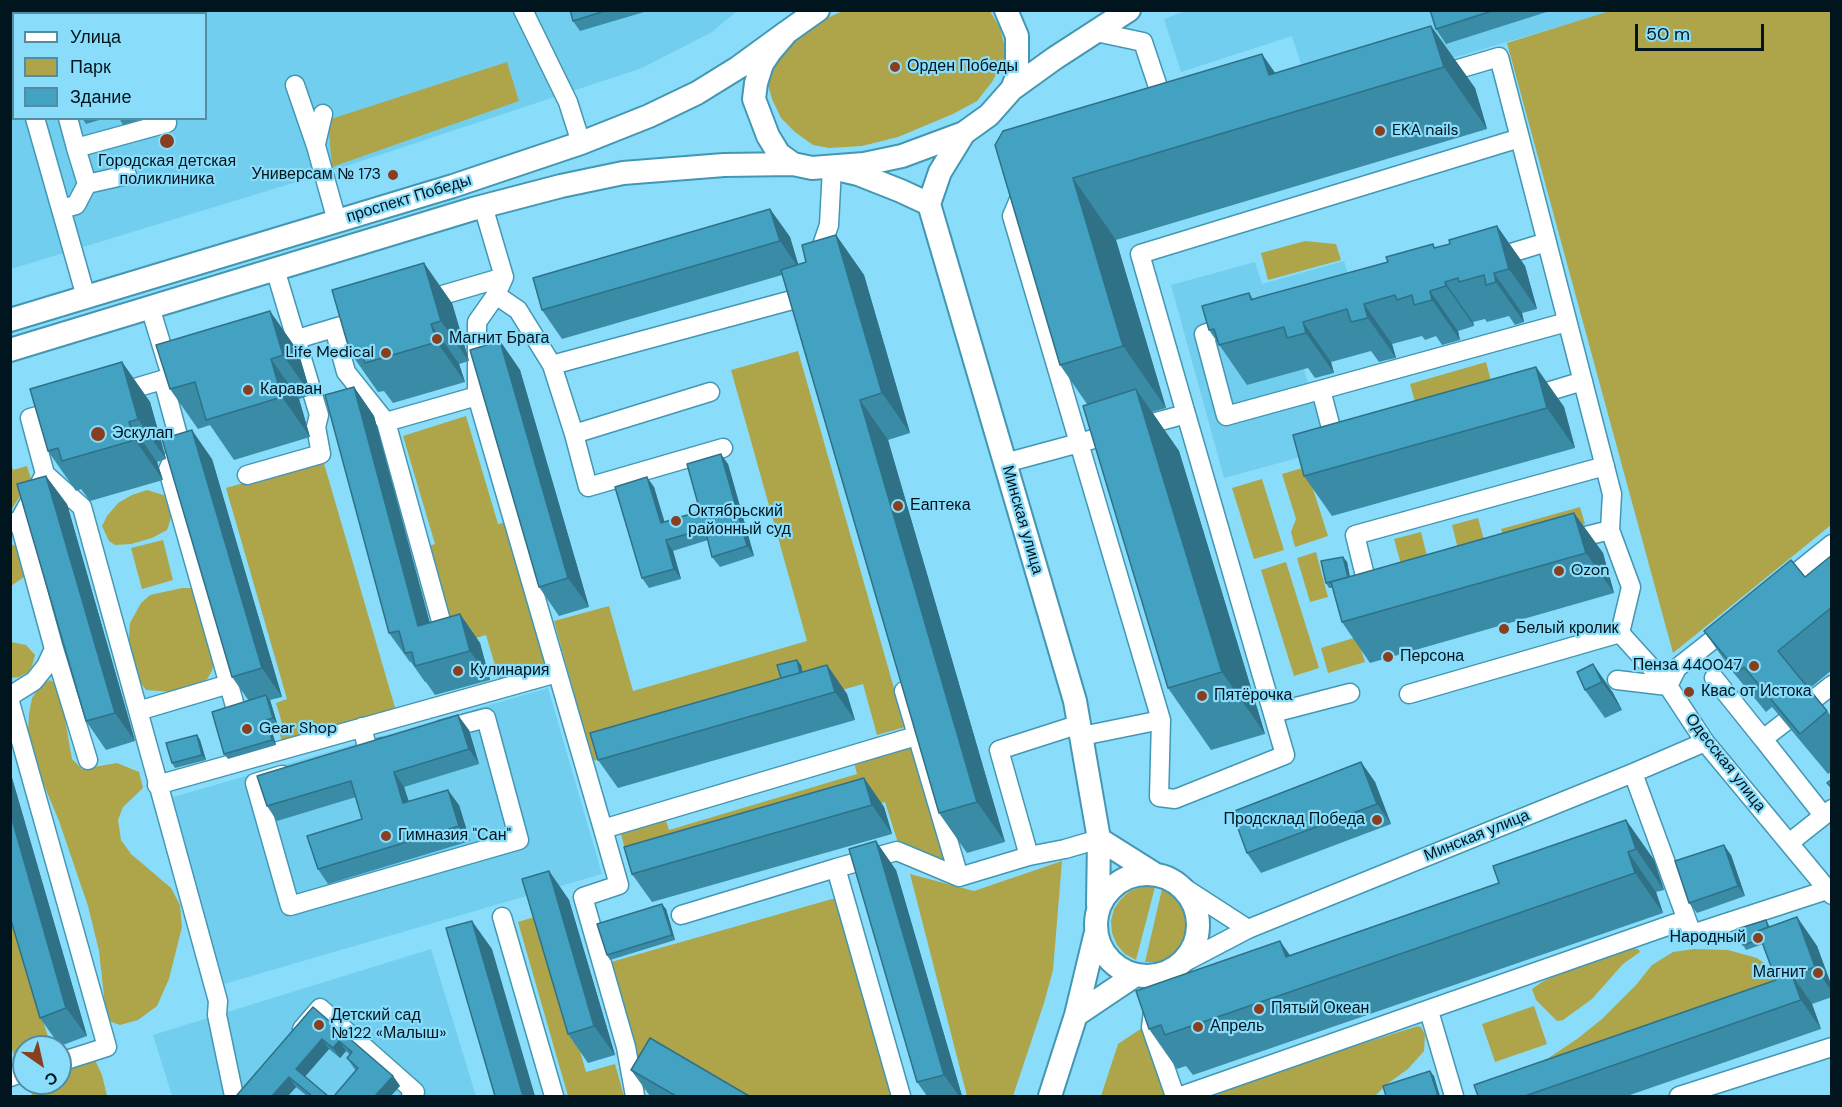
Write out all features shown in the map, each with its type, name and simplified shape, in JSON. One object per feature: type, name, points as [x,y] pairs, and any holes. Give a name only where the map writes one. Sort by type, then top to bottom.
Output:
[{"type":"main road","name":"проспект Победы","points":[[10,320],[465,182],[581,143],[649,116],[697,93],[739,67],[818,10]]},
{"type":"main road","points":[[1006,10],[1012,22],[1018,46],[1017,77],[1012,89]]},
{"type":"main road","points":[[832,168],[902,156],[963,133],[988,115],[1012,89],[1129,10]]},
{"type":"main road","points":[[787,32],[762,64],[754,99],[768,136],[779,154],[793,164]]},
{"type":"main road","points":[[832,168],[858,174],[901,190],[929,204],[940,172],[963,133]]},
{"type":"main road","name":"проспект Победы","points":[[10,350],[483,206],[561,186],[623,173],[724,165],[793,164],[812,168],[832,168]]},
{"type":"main road","name":"Минская улица","points":[[929,204],[1081,730],[1099,839],[1098,905]]},
{"type":"main road","points":[[1095,936],[1110,963],[1134,976],[1158,976],[1183,963],[1197,939],[1197,909],[1180,885],[1153,873],[1099,839]]},
{"type":"main road","points":[[1050,1096],[1076,1015],[1095,936],[1098,905],[1120,880],[1153,873]]},
{"type":"main road","points":[[1076,1015],[1134,976]]},
{"type":"street","points":[[524,10],[568,102],[581,143]]},
{"type":"street","points":[[787,32],[805,10]]},
{"type":"street","points":[[1096,32],[1143,42],[1169,122]]},
{"type":"street","points":[[1409,694],[1620,633],[1631,587],[1610,530],[1612,494],[1499,57],[1421,80]]},
{"type":"street","points":[[295,85],[316,146],[337,221]]},
{"type":"street","points":[[316,146],[323,114]]},
{"type":"street","points":[[36,120],[86,297]]},
{"type":"street","points":[[61,209],[76,205],[87,184],[69,120]]},
{"type":"street","points":[[76,148],[167,123],[166,120]]},
{"type":"street","points":[[1028,176],[1012,216],[1161,720],[1159,797],[1175,799],[1285,755],[1140,254],[1520,138]]},
{"type":"street","points":[[552,365],[792,300],[814,269],[829,225],[832,168]]},
{"type":"street","points":[[87,184],[127,174]]},
{"type":"street","points":[[483,206],[504,277],[496,295],[477,322],[477,396],[619,885],[583,897],[626,1047],[635,1096]]},
{"type":"street","points":[[1479,262],[1546,242]]},
{"type":"street","points":[[247,475],[321,454],[316,427],[319,415],[275,269]]},
{"type":"street","points":[[401,308],[504,277]]},
{"type":"street","points":[[496,295],[518,309],[552,365],[588,487],[723,448]]},
{"type":"street","points":[[792,300],[798,320]]},
{"type":"street","points":[[150,307],[180,443],[168,470],[235,706]]},
{"type":"street","points":[[251,353],[378,314]]},
{"type":"street","points":[[1246,320],[1204,334],[1226,416],[1567,322]]},
{"type":"street","points":[[334,328],[346,372],[386,422],[446,639]]},
{"type":"street","points":[[97,399],[205,367]]},
{"type":"street","points":[[1516,401],[1583,381]]},
{"type":"street","points":[[1321,390],[1337,453],[1348,450]]},
{"type":"street","points":[[574,434],[710,392]]},
{"type":"street","points":[[386,422],[477,396]]},
{"type":"street","points":[[75,406],[30,418],[45,474],[82,507],[157,785],[219,1001],[217,1015],[234,1096]]},
{"type":"street","points":[[1005,463],[1186,414]]},
{"type":"street","points":[[1392,586],[1369,592],[1355,535],[1605,466]]},
{"type":"street","points":[[45,474],[15,522],[87,760]]},
{"type":"street","points":[[1546,546],[1610,530]]},
{"type":"street","points":[[1768,596],[1832,544]]},
{"type":"street","points":[[1617,680],[1668,686],[1677,668],[1741,618]]},
{"type":"street","name":"Одесская улица","points":[[1620,633],[1668,686],[1705,742],[1829,892]]},
{"type":"street","points":[[10,696],[34,681],[46,666],[54,649]]},
{"type":"street","points":[[898,670],[959,877]]},
{"type":"street","points":[[157,785],[557,673]]},
{"type":"street","points":[[1714,678],[1763,739],[1827,812],[1789,843]]},
{"type":"street","points":[[138,711],[228,684]]},
{"type":"street","points":[[1273,713],[1350,693]]},
{"type":"street","points":[[10,702],[107,1047],[72,1058]]},
{"type":"street","points":[[300,770],[255,783],[290,906],[519,840],[486,718],[422,736]]},
{"type":"street","points":[[1029,856],[999,750],[1081,730],[1161,720]]},
{"type":"street","points":[[1763,739],[1785,722]]},
{"type":"street","points":[[362,727],[362,753],[400,742]]},
{"type":"street","points":[[603,829],[916,736]]},
{"type":"street","name":"Минская улица","points":[[1183,963],[1248,928],[1705,742]]},
{"type":"street","points":[[1632,773],[1692,934]]},
{"type":"street","points":[[681,915],[897,852],[959,877],[1029,856],[1099,839]]},
{"type":"street","points":[[836,868],[902,1096]]},
{"type":"street","points":[[1180,885],[1248,928]]},
{"type":"street","points":[[1181,1096],[1676,924],[1692,934],[1829,892]]},
{"type":"street","points":[[502,917],[554,1096]]},
{"type":"street","points":[[1158,976],[1151,1027],[1175,1096]]},
{"type":"street","points":[[290,1043],[320,1008],[415,1092],[411,1096]]},
{"type":"street","points":[[1429,1011],[1454,1096]]},
{"type":"street","points":[[1679,1096],[1832,1047]]},
{"type":"shaded area","points":[[1188,10],[1613,11],[1312,99],[1292,36],[1181,72],[1164,19]]},
{"type":"shaded area","points":[[11,11],[737,11],[712,32],[642,68],[316,176],[11,269]]},
{"type":"shaded area","points":[[1344,261],[1352,289],[1297,371],[1304,369],[1327,450],[1224,478],[1171,285],[1255,262],[1262,284]]},
{"type":"shaded area","name":"Гимназия \"Сан\"","points":[[548,688],[602,874],[224,984],[170,798]]},
{"type":"shaded area","name":"Детский сад №122 «Малыш»","points":[[431,949],[476,1096],[172,1096],[153,1035]]},
{"type":"green space","points":[[1613,10],[1831,11],[1831,525],[1673,653],[1507,43]]},
{"type":"green space","points":[[843,11],[990,11],[1000,28],[1004,44],[1004,59],[992,82],[977,101],[953,114],[898,137],[862,146],[829,148],[813,145],[781,118],[768,85],[769,75],[775,60],[793,40],[825,19]]},
{"type":"green space","points":[[507,62],[519,101],[332,167],[328,120]]},
{"type":"green space","points":[[1305,241],[1336,244],[1341,260],[1268,280],[1261,253]]},
{"type":"green space","points":[[798,351],[905,727],[877,735],[863,684],[593,761],[554,621],[609,606],[633,691],[807,641],[731,370]]},
{"type":"green space","points":[[1486,362],[1497,403],[1417,409],[1410,384]]},
{"type":"green space","points":[[466,416],[498,524],[508,522],[553,670],[501,685],[486,635],[455,644],[426,547],[435,544],[403,436]]},
{"type":"green space","points":[[10,460],[13,470],[27,466],[31,479],[11,510]]},
{"type":"green space","points":[[323,460],[396,711],[283,744],[278,729],[283,727],[276,703],[287,699],[226,488]]},
{"type":"green space","points":[[1306,467],[1328,536],[1295,547],[1291,532],[1296,519],[1282,474]]},
{"type":"green space","points":[[1262,479],[1284,550],[1254,559],[1232,488]]},
{"type":"green space","points":[[147,490],[170,497],[172,515],[167,530],[152,538],[131,544],[115,545],[109,541],[102,526],[107,516],[118,503]]},
{"type":"green space","points":[[1580,507],[1585,524],[1506,546],[1501,529]]},
{"type":"green space","points":[[1478,518],[1488,554],[1461,561],[1452,525]]},
{"type":"green space","points":[[1421,532],[1430,568],[1404,575],[1394,539]]},
{"type":"green space","points":[[163,540],[173,580],[142,589],[131,548]]},
{"type":"green space","points":[[11,544],[18,547],[26,574],[11,586]]},
{"type":"green space","points":[[1316,552],[1328,597],[1310,602],[1297,558]]},
{"type":"green space","points":[[1286,562],[1319,668],[1294,676],[1261,570]]},
{"type":"green space","points":[[193,588],[214,659],[212,671],[207,679],[198,685],[174,692],[146,690],[135,675],[128,648],[130,623],[141,603],[150,595]]},
{"type":"green space","points":[[1357,637],[1365,662],[1328,673],[1321,648]]},
{"type":"green space","points":[[11,642],[26,645],[35,655],[28,672],[11,678]]},
{"type":"green space","points":[[50,680],[59,686],[72,759],[82,769],[117,763],[139,772],[143,788],[123,807],[118,820],[121,840],[131,854],[171,888],[180,905],[182,927],[169,979],[157,1006],[138,1020],[120,1025],[109,1021],[99,951],[88,906],[59,821],[39,773],[28,731],[32,698],[41,685]]},
{"type":"green space","points":[[914,745],[950,868],[899,846],[885,802],[632,876],[620,830],[665,818],[669,830],[857,774],[854,762]]},
{"type":"green space","points":[[1062,861],[1053,970],[1013,1096],[967,1096],[910,874],[974,891]]},
{"type":"green space","points":[[1142,887],[1155,887],[1136,960],[1125,954],[1117,945],[1112,933],[1111,921],[1114,909],[1121,899],[1130,891]]},
{"type":"green space","points":[[1162,889],[1182,904],[1187,915],[1188,928],[1185,940],[1169,958],[1157,962],[1145,962]]},
{"type":"green space","points":[[839,897],[894,1096],[731,1096],[667,1060],[640,1096],[636,1046],[611,962]]},
{"type":"green space","points":[[10,911],[47,1035],[12,1035],[12,1049],[10,1043]]},
{"type":"green space","points":[[541,915],[586,1072],[615,1064],[624,1096],[568,1096],[518,922]]},
{"type":"green space","points":[[1629,948],[1638,949],[1640,952],[1623,964],[1592,999],[1563,1020],[1557,1021],[1536,1000],[1532,989],[1542,982],[1591,959]]},
{"type":"green space","points":[[1694,949],[1728,950],[1757,958],[1776,972],[1782,986],[1503,1096],[1541,1063],[1602,1019],[1636,985],[1652,965],[1673,952]]},
{"type":"green space","points":[[1534,1006],[1547,1044],[1495,1062],[1482,1024]]},
{"type":"green space","points":[[1418,1026],[1425,1035],[1424,1051],[1408,1069],[1375,1096],[1216,1096],[1240,1082]]},
{"type":"green space","points":[[1142,1028],[1166,1096],[1101,1096],[1118,1044]]},
{"type":"green space","points":[[86,1059],[96,1062],[107,1096],[31,1096],[72,1095],[72,1063]]},
{"type":"building","points":[[42,10],[112,10],[112,12],[42,12]]},
{"type":"building","points":[[570,10],[608,10],[573,21]]},
{"type":"building","points":[[1430,10],[1495,10],[1436,29]]},
{"type":"building","points":[[1431,26],[1444,67],[1073,178],[1123,346],[1060,365],[995,145],[1003,131],[1262,54],[1269,75]]},
{"type":"building","points":[[770,209],[780,241],[542,310],[533,278]]},
{"type":"building","points":[[1497,226],[1509,269],[1494,273],[1496,282],[1486,285],[1484,275],[1459,282],[1458,278],[1445,282],[1446,286],[1430,291],[1432,300],[1414,305],[1412,295],[1397,300],[1395,295],[1364,304],[1368,318],[1351,322],[1347,309],[1303,322],[1306,333],[1287,338],[1284,327],[1219,345],[1214,329],[1209,330],[1202,306],[1249,293],[1251,300],[1388,262],[1386,257],[1433,244],[1434,248],[1450,244],[1449,240]]},
{"type":"building","points":[[836,235],[882,393],[860,400],[977,802],[939,813],[781,270],[806,262],[802,245]]},
{"type":"building","points":[[424,263],[441,321],[431,324],[437,342],[365,363],[360,349],[350,352],[332,290]]},
{"type":"building","points":[[270,311],[283,355],[271,359],[282,397],[206,420],[195,382],[170,389],[156,345]]},
{"type":"building","points":[[500,341],[568,578],[539,587],[470,350]]},
{"type":"building","points":[[122,362],[138,419],[129,422],[135,440],[62,461],[58,448],[48,451],[30,389]]},
{"type":"building","points":[[1536,367],[1547,408],[1304,476],[1293,435]]},
{"type":"building","points":[[354,387],[418,626],[460,614],[470,651],[415,666],[412,652],[405,653],[399,631],[389,633],[325,395]]},
{"type":"building","points":[[1136,389],[1222,672],[1168,688],[1083,406]]},
{"type":"building","points":[[192,430],[262,668],[232,677],[162,439]]},
{"type":"building","points":[[721,454],[747,546],[712,557],[705,529],[666,540],[674,569],[642,578],[615,487],[647,477],[661,523],[700,511],[687,464]]},
{"type":"building","points":[[46,476],[115,713],[86,721],[17,484]]},
{"type":"building","points":[[1574,513],[1586,553],[1342,622],[1331,582]]},
{"type":"building","points":[[1832,555],[1832,607],[1778,651],[1827,711],[1800,734],[1744,667],[1738,672],[1704,631],[1791,560],[1805,577]]},
{"type":"building","points":[[1343,557],[1348,577],[1326,583],[1321,561]]},
{"type":"building","points":[[797,660],[800,673],[781,678],[777,665]]},
{"type":"building","points":[[1593,664],[1602,682],[1585,690],[1577,672]]},
{"type":"building","points":[[827,665],[835,692],[598,760],[590,733]]},
{"type":"building","points":[[266,695],[273,718],[266,720],[272,740],[224,754],[212,712]]},
{"type":"building","points":[[458,715],[469,749],[394,772],[403,803],[448,790],[459,826],[318,869],[307,836],[362,819],[351,781],[267,806],[257,776]]},
{"type":"building","points":[[197,735],[202,755],[172,763],[166,743]]},
{"type":"building","points":[[1361,762],[1377,804],[1247,853],[1232,812]]},
{"type":"building","points":[[864,778],[872,805],[632,874],[624,847]]},
{"type":"building","points":[[10,812],[66,1008],[40,1018],[10,917]]},
{"type":"building","points":[[1626,820],[1636,849],[1628,852],[1635,873],[1165,1035],[1161,1025],[1149,1029],[1136,991],[1280,941],[1286,957],[1499,883],[1493,866]]},
{"type":"building","points":[[876,841],[944,1075],[917,1082],[849,849]]},
{"type":"building","points":[[1724,845],[1738,886],[1689,903],[1675,861]]},
{"type":"building","points":[[549,871],[594,1026],[568,1034],[522,879]]},
{"type":"building","points":[[662,904],[672,935],[607,955],[597,924]]},
{"type":"building","points":[[1797,917],[1815,967],[1792,975],[1801,1000],[1525,1096],[1478,1096],[1474,1085],[1776,980],[1758,931]]},
{"type":"building","points":[[1766,920],[1768,927],[1758,931],[1761,939],[1743,945],[1737,929]]},
{"type":"building","points":[[472,921],[523,1096],[495,1096],[446,928]]},
{"type":"building","points":[[313,1007],[393,1076],[375,1096],[334,1096],[358,1068],[347,1058],[352,1052],[339,1041],[333,1048],[322,1039],[296,1069],[328,1096],[312,1096],[289,1077],[272,1096],[238,1096],[237,1095]]},
{"type":"building","points":[[650,1038],[749,1096],[676,1096],[631,1070]]},
{"type":"building","points":[[1430,1071],[1438,1096],[1386,1096],[1383,1086]]},
{"type":"place","name":"Орден Победы","points":[[895,67]]},
{"type":"place","name":"EKA nails","points":[[1380,131]]},
{"type":"place","name":"Городская детская поликлиника","points":[[167,141]]},
{"type":"place","name":"Универсам № 173","points":[[393,175]]},
{"type":"place","name":"Магнит Брага","points":[[437,339]]},
{"type":"place","name":"Life Medical","points":[[386,353]]},
{"type":"place","name":"Караван","points":[[248,390]]},
{"type":"place","name":"Эскулап","points":[[98,434]]},
{"type":"place","name":"Еаптека","points":[[898,506]]},
{"type":"place","name":"Октябрьский районный суд","points":[[676,521]]},
{"type":"place","name":"Ozon","points":[[1559,571]]},
{"type":"place","name":"Белый кролик","points":[[1504,629]]},
{"type":"place","name":"Персона","points":[[1388,657]]},
{"type":"place","name":"Пенза 440047","points":[[1754,666]]},
{"type":"place","name":"Кулинария","points":[[458,671]]},
{"type":"place","name":"Квас от Истока","points":[[1689,692]]},
{"type":"place","name":"Пятёрочка","points":[[1202,696]]},
{"type":"place","name":"Gear Shop","points":[[247,729]]},
{"type":"place","name":"Продсклад Победа","points":[[1377,820]]},
{"type":"place","name":"Гимназия \"Сан\"","points":[[386,836]]},
{"type":"place","name":"Народный","points":[[1758,938]]},
{"type":"place","name":"Магнит","points":[[1818,973]]},
{"type":"place","name":"Пятый Океан","points":[[1259,1009]]},
{"type":"place","name":"Детский сад №122 «Малыш»","points":[[319,1025]]},
{"type":"place","name":"Апрель","points":[[1198,1027]]}]
